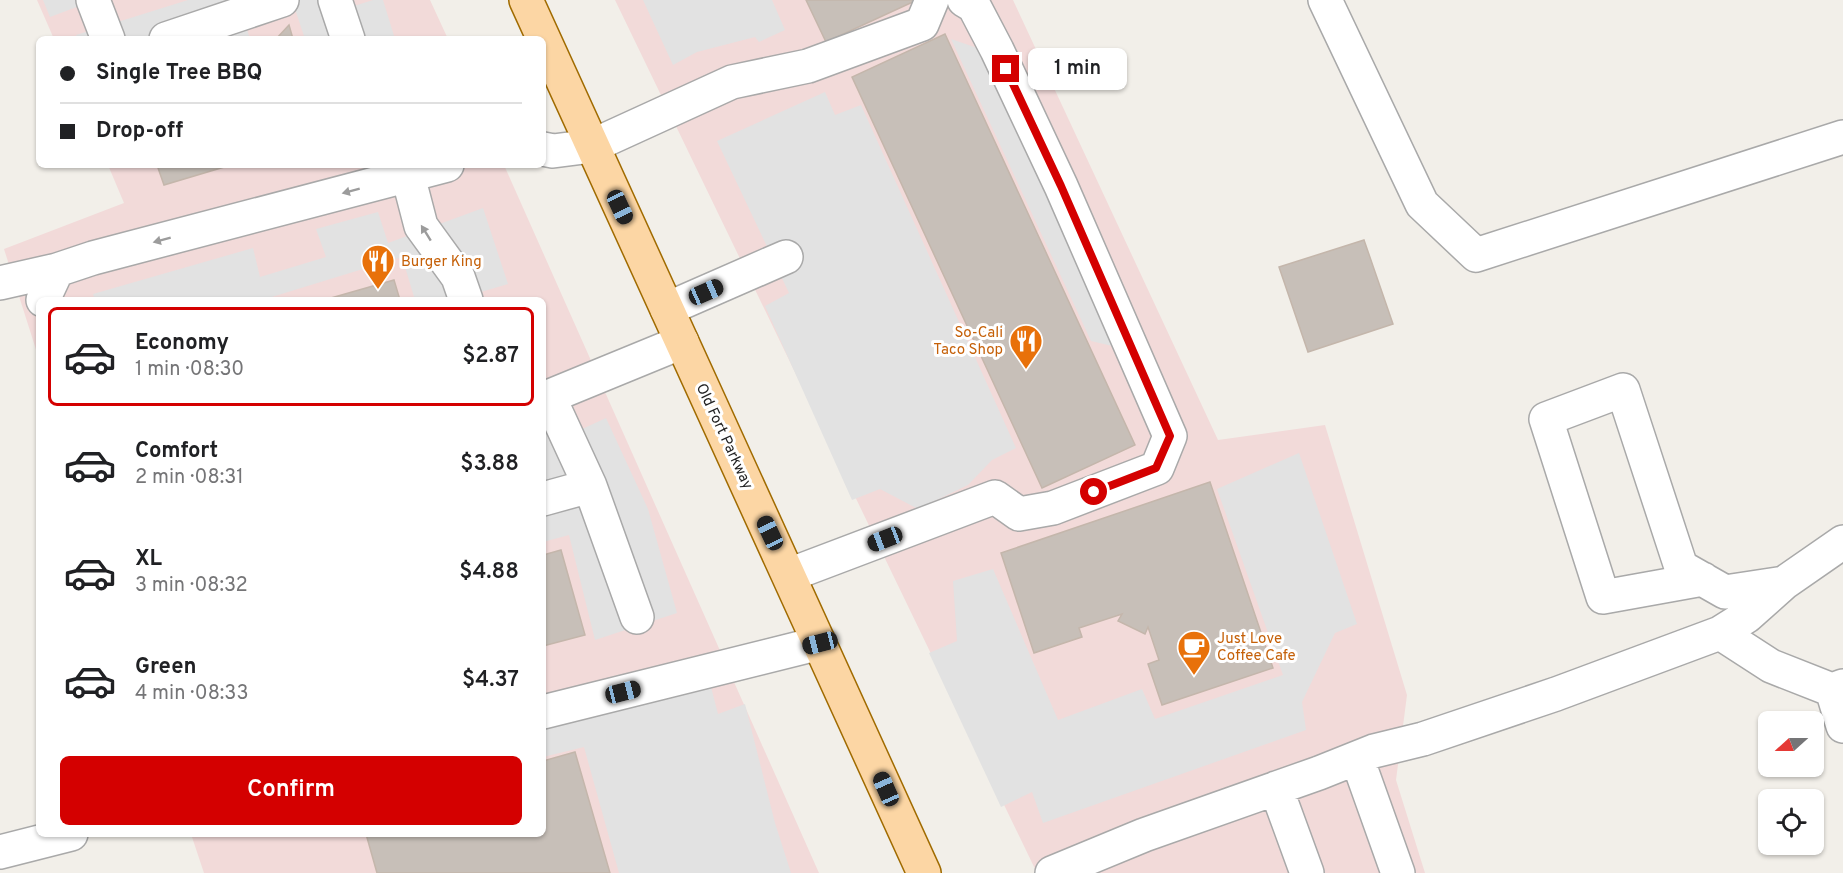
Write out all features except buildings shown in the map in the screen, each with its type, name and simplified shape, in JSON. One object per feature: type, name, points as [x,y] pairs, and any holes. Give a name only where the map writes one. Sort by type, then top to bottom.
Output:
[{"type":"main road","name":"Old Fort Parkway","points":[[526,0],[542,36]]},
{"type":"main road","name":"Old Fort Parkway","points":[[546,44],[924,873]]},
{"type":"lane","points":[[93,0],[107,36]]},
{"type":"lane","points":[[175,36],[282,0]]},
{"type":"lane","points":[[336,0],[347,36]]},
{"type":"lane","points":[[546,150],[553,151],[592,146],[732,82],[808,66],[922,24],[932,0]]},
{"type":"lane","points":[[789,575],[995,497],[1019,514],[1053,508],[1156,468],[1170,436],[1061,186],[997,50],[974,6],[964,0]]},
{"type":"lane","points":[[1325,0],[1422,204],[1476,255],[1843,136]]},
{"type":"lane","points":[[0,283],[57,270],[93,258],[436,168]]},
{"type":"lane","points":[[408,176],[421,226],[458,277],[463,297]]},
{"type":"lane","points":[[667,309],[786,257]]},
{"type":"lane","points":[[44,297],[57,270]]},
{"type":"lane","points":[[637,617],[590,486],[546,398],[682,342]]},
{"type":"lane","points":[[1703,579],[1603,597],[1546,419],[1623,390],[1681,567],[1703,579],[1725,592],[1784,583]]},
{"type":"lane","points":[[546,499],[590,486]]},
{"type":"lane","points":[[1052,873],[1092,865],[1144,835],[1374,751],[1423,739],[1556,694],[1720,633],[1747,616],[1784,583],[1843,542]]},
{"type":"lane","points":[[1720,633],[1771,666],[1838,688],[1843,726]]},
{"type":"lane","points":[[546,711],[820,643]]},
{"type":"lane","points":[[1357,758],[1398,873]]},
{"type":"lane","points":[[1276,788],[1307,873]]},
{"type":"lane","points":[[0,852],[59,837]]},
{"type":"shaded area","points":[[37,0],[430,0],[447,36],[53,36]]},
{"type":"shaded area","points":[[43,0],[83,0],[82,5],[50,17]]},
{"type":"shaded area","points":[[188,0],[352,0],[354,6],[373,0],[383,0],[394,36],[304,36],[295,9],[245,23],[249,36],[76,35]]},
{"type":"shaded area","points":[[615,0],[1013,0],[1218,440],[1325,425],[1407,695],[1396,780],[1425,873],[1037,873]]},
{"type":"shaded area","points":[[643,0],[772,0],[785,30],[759,42],[755,37],[697,52],[673,65]]},
{"type":"shaded area","points":[[951,39],[992,53],[1129,350],[1091,341]]},
{"type":"shaded area","points":[[825,92],[835,115],[861,105],[1016,448],[992,460],[968,485],[918,509],[880,489],[852,500],[765,306],[789,293],[717,141]]},
{"type":"shaded area","points":[[109,168],[505,168],[819,873],[204,873],[192,837],[546,837],[546,297],[36,297],[36,350],[4,249],[124,203]]},
{"type":"shaded area","points":[[483,208],[508,284],[464,297],[414,297],[402,257],[272,297],[94,297],[93,294],[253,248],[260,277],[326,257],[316,229],[378,212],[388,243]]},
{"type":"shaded area","points":[[546,402],[580,430],[606,418],[648,509],[677,613],[595,640],[569,535],[546,541]]},
{"type":"shaded area","points":[[1299,453],[1357,624],[1335,633],[1302,702],[1306,730],[1043,823],[1032,792],[1001,807],[929,653],[957,641],[953,581],[993,569],[1058,720],[1142,689],[1155,719],[1283,675],[1217,489]]},
{"type":"shaded area","points":[[711,687],[718,714],[745,704],[775,823],[791,873],[619,873],[584,747],[546,756],[546,725]]},
{"type":"place","name":"Burger King","points":[[378,290]]},
{"type":"place","name":"So-Cali Taco Shop","points":[[1026,370]]},
{"type":"place","name":"Just Love Coffee Cafe","points":[[1194,676]]},
{"type":"route","points":[[1006,69],[1061,186],[1170,436],[1156,468],[1094,492]]}]
